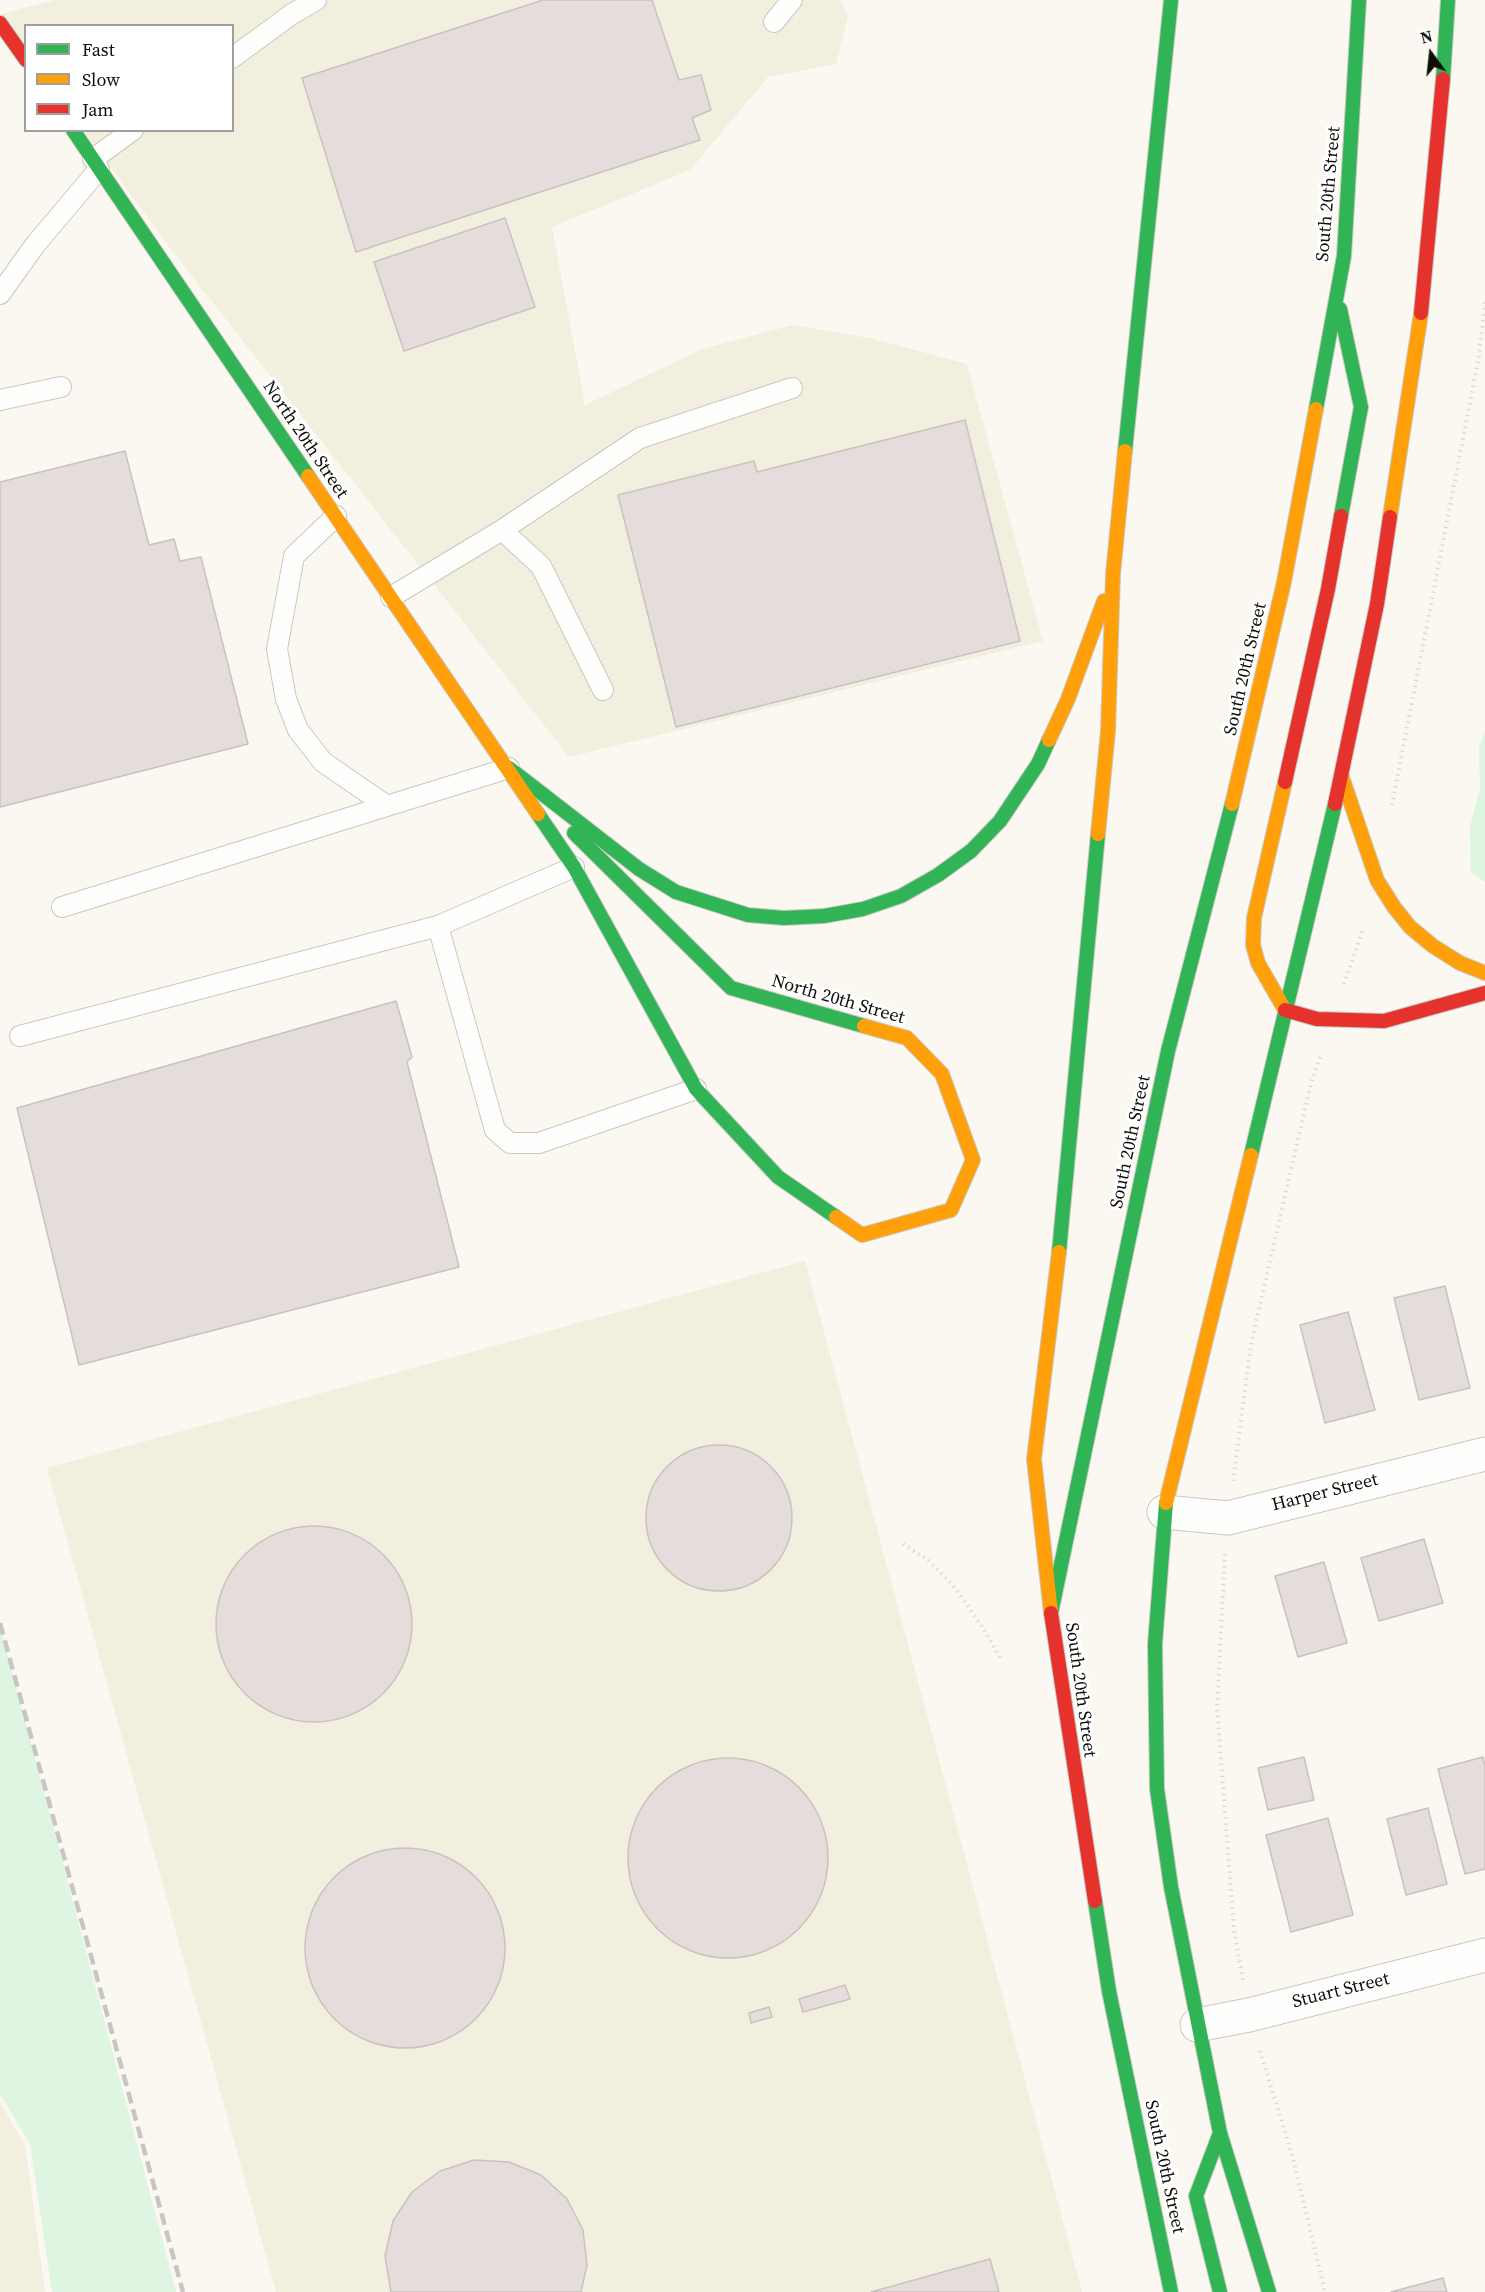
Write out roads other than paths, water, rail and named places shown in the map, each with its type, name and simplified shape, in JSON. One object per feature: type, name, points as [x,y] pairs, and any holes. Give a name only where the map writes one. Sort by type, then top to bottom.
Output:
[{"type":"main road","points":[[1051,1612],[1034,1459],[1053,1314],[1108,731],[1113,574],[1171,0]]},
{"type":"main road","name":"South 20th Street","points":[[1171,2292],[1109,1991],[1051,1612],[1168,1051],[1240,774],[1284,582],[1344,256],[1358,65],[1359,0]]},
{"type":"main road","points":[[1269,2292],[1220,2133],[1197,2025],[1156,1789],[1155,1644],[1164,1512],[1342,777],[1377,604],[1418,339],[1438,151],[1448,0]]},
{"type":"main road","points":[[0,23],[24,57]]},
{"type":"main road","name":"North 20th Street","points":[[74,132],[509,768],[574,867],[696,1089],[778,1178],[862,1235],[951,1210],[973,1160],[942,1074],[907,1038],[730,988],[509,768]]},
{"type":"main road","points":[[1337,292],[1361,407],[1328,589],[1254,918],[1253,945],[1258,963],[1285,1010],[1332,1020],[1384,1020],[1485,993]]},
{"type":"main road","points":[[509,768],[639,869],[676,892],[710,905],[748,915],[784,918],[824,916],[863,909],[901,896],[938,875],[971,851],[1000,821],[1038,764],[1068,699],[1113,574]]},
{"type":"main road","points":[[1342,777],[1377,879],[1410,927],[1451,957],[1485,973]]},
{"type":"main road","points":[[1220,2133],[1196,2196],[1220,2292]]},
{"type":"street","name":"Harper Street","points":[[1164,1512],[1228,1518],[1485,1454]]},
{"type":"street","name":"Stuart Street","points":[[1197,2025],[1249,2015],[1485,1955]]},
{"type":"lane","points":[[234,57],[292,14],[316,0]]},
{"type":"lane","points":[[774,22],[792,0]]},
{"type":"lane","points":[[0,294],[96,164],[131,132]]},
{"type":"lane","points":[[0,400],[61,387]]},
{"type":"lane","points":[[391,597],[502,530],[640,438],[792,388]]},
{"type":"lane","points":[[336,516],[294,556],[277,649],[286,699],[298,730],[323,762],[387,806]]},
{"type":"lane","points":[[502,530],[541,566],[603,690]]},
{"type":"lane","points":[[62,907],[509,768]]},
{"type":"lane","points":[[20,1036],[438,926],[574,867]]},
{"type":"lane","points":[[438,926],[495,1130],[510,1143],[539,1143],[696,1089]]},
{"type":"railway","points":[[0,1623],[183,2292]]}]
